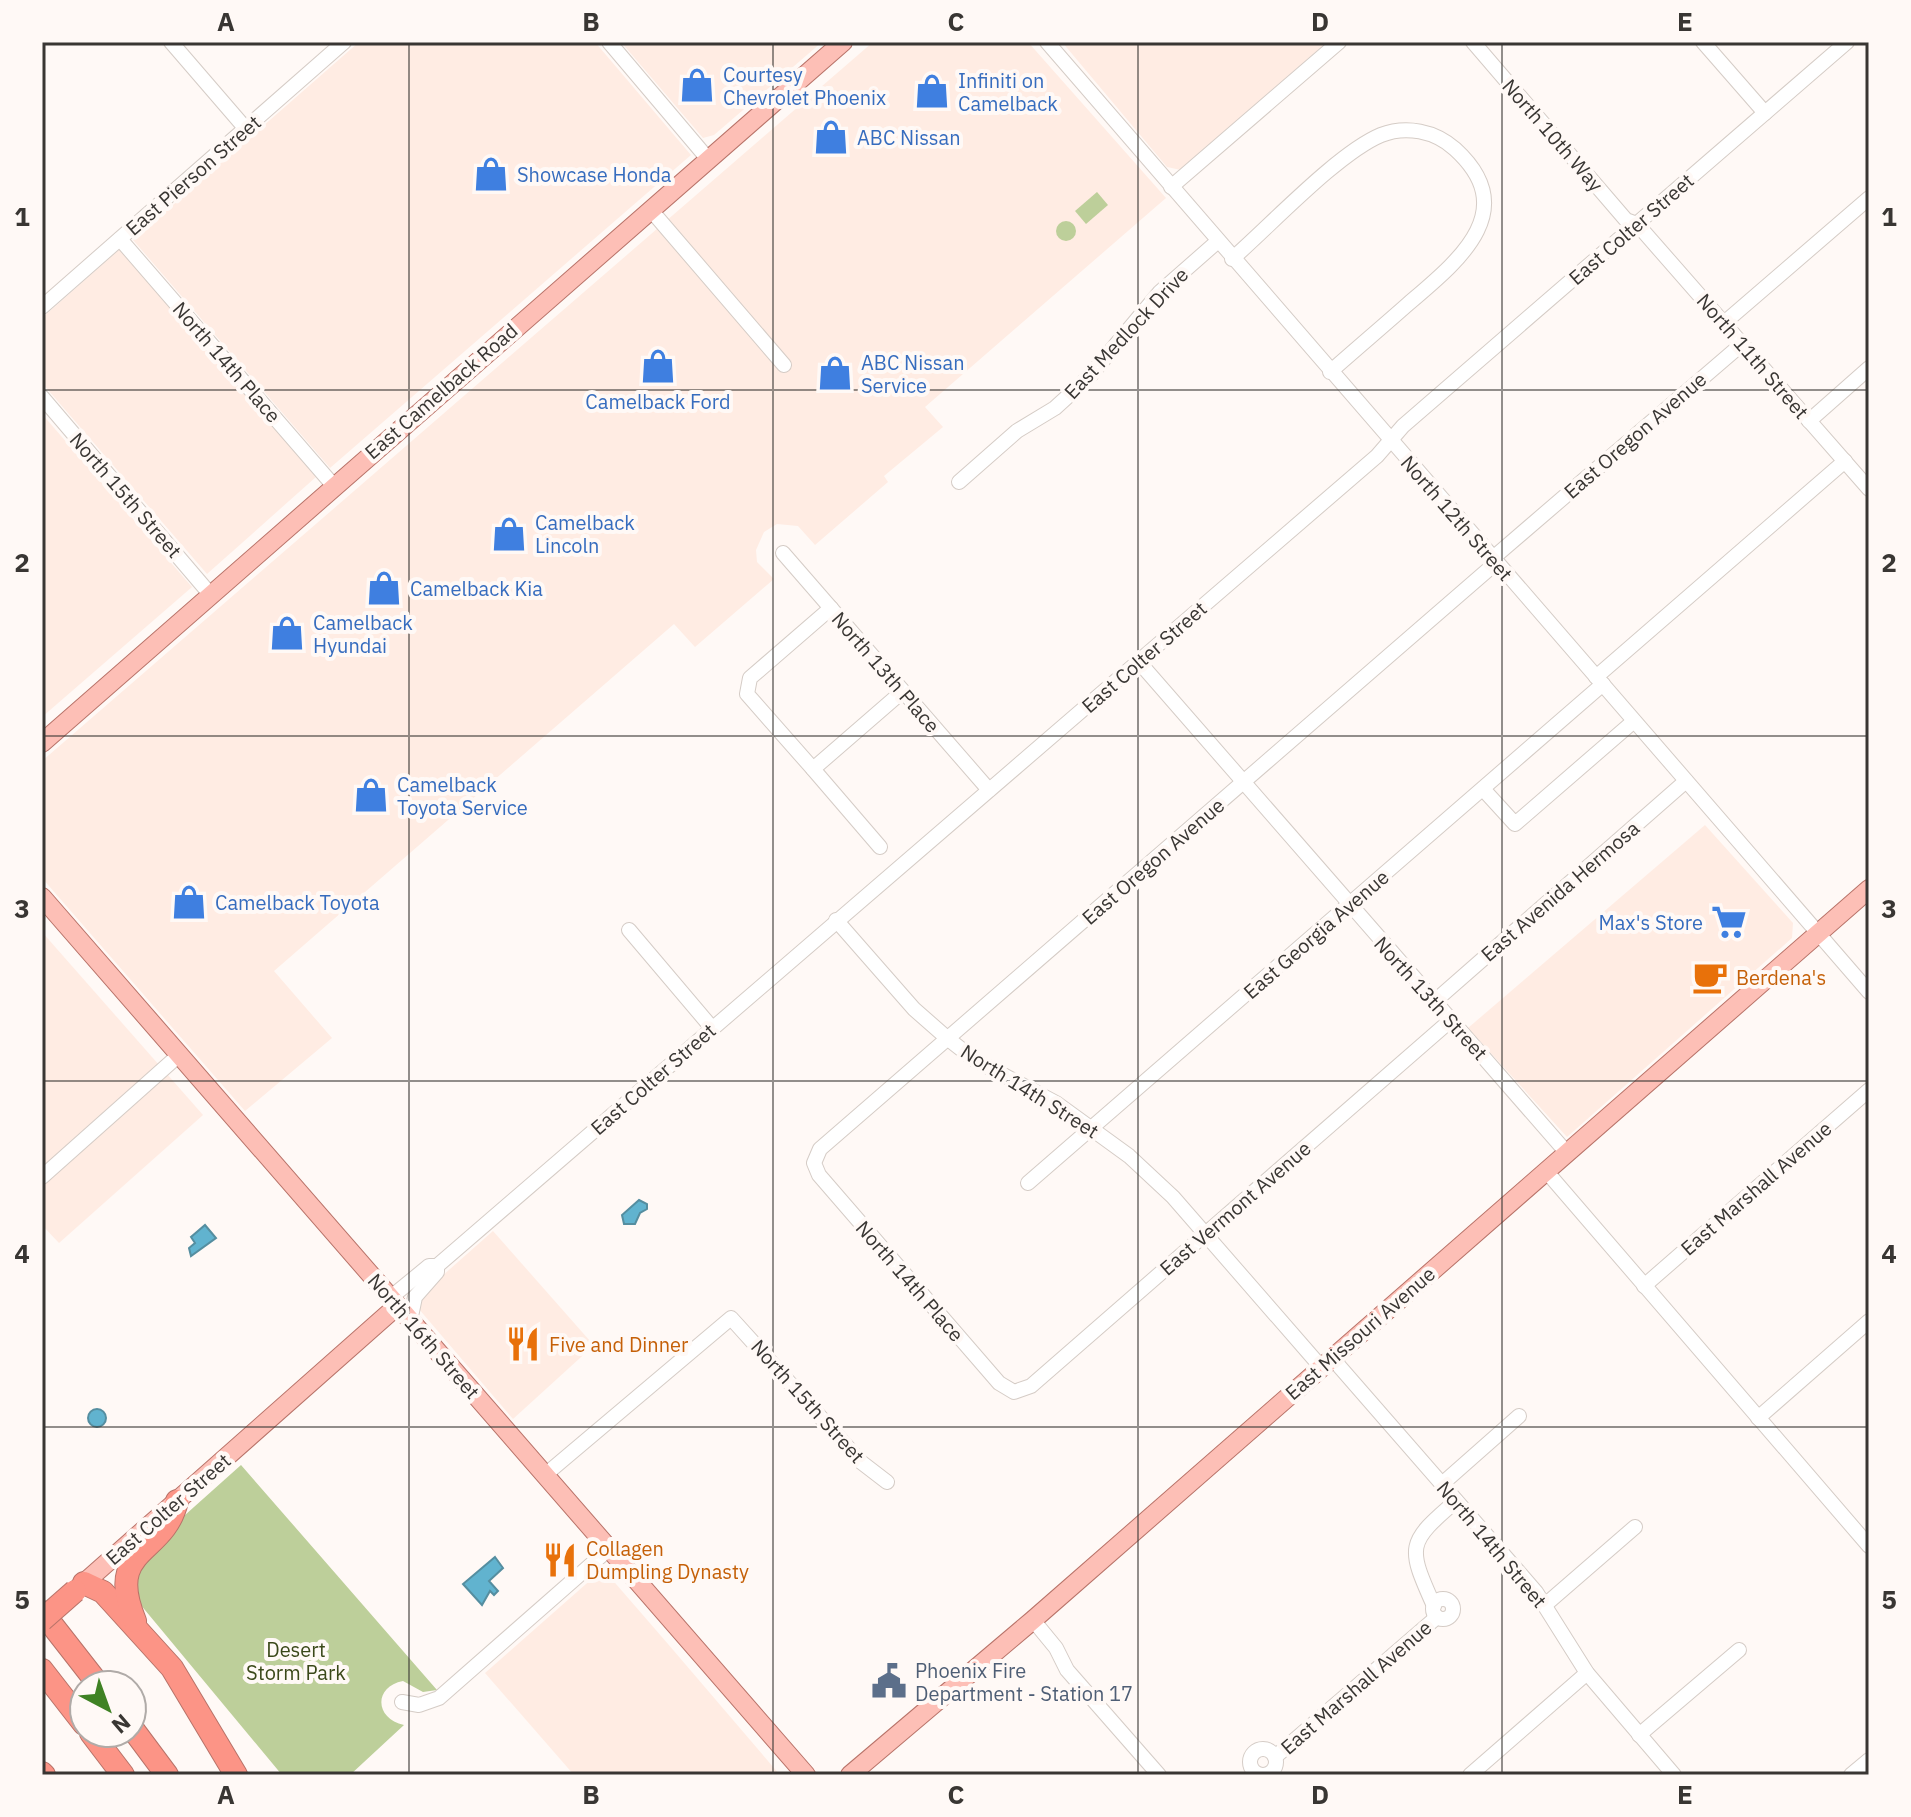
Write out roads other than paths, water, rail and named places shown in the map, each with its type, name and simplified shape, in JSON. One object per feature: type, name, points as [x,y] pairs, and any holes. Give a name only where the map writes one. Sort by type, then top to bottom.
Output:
[{"type":"highway","points":[[137,1625],[127,1600],[127,1576],[133,1559],[172,1520],[177,1501]]},
{"type":"highway","points":[[42,1620],[80,1587],[99,1588],[137,1625],[179,1678],[236,1775]]},
{"type":"highway","points":[[42,1611],[87,1669]]},
{"type":"highway","points":[[42,1670],[68,1703]]},
{"type":"highway","points":[[103,1749],[123,1775]]},
{"type":"highway","points":[[148,1749],[167,1775]]},
{"type":"main road","name":"East Camelback Road","points":[[42,743],[333,485],[843,42]]},
{"type":"main road","name":"East Missouri Avenue","points":[[850,1775],[1033,1620],[1869,889]]},
{"type":"main road","name":"North 16th Street","points":[[42,897],[806,1775]]},
{"type":"main road","name":"East Colter Street","points":[[42,1611],[57,1597],[80,1587],[394,1302]]},
{"type":"street","points":[[171,42],[246,129]]},
{"type":"street","name":"East Pierson Street","points":[[42,307],[344,42]]},
{"type":"street","points":[[609,42],[708,159]]},
{"type":"street","name":"North 12th Street","points":[[1047,42],[1869,992]]},
{"type":"street","points":[[1171,187],[1339,42]]},
{"type":"street","name":"North 10th Way","points":[[1473,42],[1626,220],[1637,224]]},
{"type":"street","points":[[1703,42],[1765,113]]},
{"type":"street","name":"East Colter Street","points":[[394,1302],[429,1266],[437,1266],[1139,662],[1847,42]]},
{"type":"street","points":[[1232,259],[1356,150],[1386,133],[1418,130],[1432,135],[1446,142],[1468,164],[1476,174],[1484,209],[1475,238],[1450,268],[1330,372]]},
{"type":"street","points":[[1724,323],[1869,198]]},
{"type":"street","points":[[650,209],[784,365]]},
{"type":"street","name":"North 11th Street","points":[[1637,224],[1869,489]]},
{"type":"street","name":"North 14th Place","points":[[120,239],[333,485]]},
{"type":"street","name":"East Medlock Drive","points":[[959,482],[1017,431],[1055,408],[1089,377],[1160,292],[1218,241]]},
{"type":"street","name":"East Oregon Avenue","points":[[814,1163],[820,1149],[1245,783],[1742,344]]},
{"type":"street","points":[[1809,421],[1869,368]]},
{"type":"street","name":"North 15th Street","points":[[42,397],[210,594]]},
{"type":"street","name":"East Georgia Avenue","points":[[1028,1183],[1483,789],[1599,680],[1845,461]]},
{"type":"street","name":"North 13th Place","points":[[783,553],[989,790]]},
{"type":"street","points":[[831,608],[750,678],[746,686],[747,694],[880,847]]},
{"type":"street","name":"North 13th Street","points":[[1139,662],[1567,1153]]},
{"type":"street","points":[[813,769],[903,691]]},
{"type":"street","points":[[1483,789],[1515,824],[1634,721]]},
{"type":"street","name":"East Avenida Hermosa","points":[[1435,1001],[1686,781]]},
{"type":"street","name":"North 14th Street","points":[[836,920],[914,1009],[947,1038],[975,1060],[1056,1103],[1129,1156],[1442,1484],[1545,1605],[1587,1673],[1674,1775]]},
{"type":"street","points":[[629,930],[712,1028]]},
{"type":"street","name":"East Vermont Avenue","points":[[1014,1392],[1031,1386],[1451,1020]]},
{"type":"street","points":[[42,1177],[179,1055]]},
{"type":"street","name":"East Marshall Avenue","points":[[1644,1286],[1869,1090]]},
{"type":"street","name":"North 14th Place","points":[[814,1163],[819,1175],[989,1372],[1014,1392]]},
{"type":"street","points":[[1546,1171],[1869,1546]]},
{"type":"street","name":"East Colter Street","points":[[410,1321],[415,1297],[437,1272],[437,1266]]},
{"type":"street","name":"North 15th Street","points":[[545,1475],[731,1318],[861,1462],[887,1482]]},
{"type":"street","points":[[1758,1418],[1869,1321]]},
{"type":"street","points":[[1442,1484],[1519,1416]]},
{"type":"street","name":"East Marshall Avenue","points":[[1275,1757],[1436,1611],[1418,1572],[1415,1544],[1421,1531],[1456,1501]]},
{"type":"street","points":[[1545,1605],[1635,1527]]},
{"type":"street","points":[[402,1702],[419,1705],[439,1698],[610,1548]]},
{"type":"street","points":[[1033,1620],[1056,1648],[1067,1670],[1159,1775]]},
{"type":"street","points":[[1639,1735],[1739,1650]]},
{"type":"street","points":[[1470,1775],[1587,1673]]},
{"type":"street","points":[[1851,1775],[1869,1760]]},
{"type":"water","points":[[639,1200],[647,1204],[647,1209],[640,1213],[635,1224],[624,1224],[622,1215]]},
{"type":"water","points":[[205,1225],[216,1238],[191,1256],[189,1248],[195,1243],[191,1237]]},
{"type":"water","points":[[97,1409],[106,1418],[97,1427],[88,1418]]},
{"type":"water","points":[[495,1557],[503,1568],[489,1581],[498,1591],[494,1595],[490,1591],[482,1605],[463,1584]]},
{"type":"place","name":"Courtesy Chevrolet Phoenix","points":[[697,85]]},
{"type":"place","name":"Infiniti on Camelback","points":[[932,91]]},
{"type":"place","name":"ABC Nissan","points":[[831,137]]},
{"type":"place","name":"Showcase Honda","points":[[491,174]]},
{"type":"place","name":"Camelback Ford","points":[[658,366]]},
{"type":"place","name":"ABC Nissan Service","points":[[835,373]]},
{"type":"place","name":"Camelback Lincoln","points":[[509,534]]},
{"type":"place","name":"Camelback Kia","points":[[384,588]]},
{"type":"place","name":"Camelback Hyundai","points":[[287,633]]},
{"type":"place","name":"Camelback Toyota Service","points":[[371,795]]},
{"type":"place","name":"Camelback Toyota","points":[[189,902]]},
{"type":"place","name":"Max's Store","points":[[1729,922]]},
{"type":"place","name":"Berdena's","points":[[1710,977]]},
{"type":"place","name":"Five and Dinner","points":[[523,1344]]},
{"type":"place","name":"Collagen Dumpling Dynasty","points":[[560,1560]]},
{"type":"place","name":"Phoenix Fire Department - Station 17","points":[[889,1681]]},
{"type":"park label","name":"Desert Storm Park","points":[[296,1660]]}]
